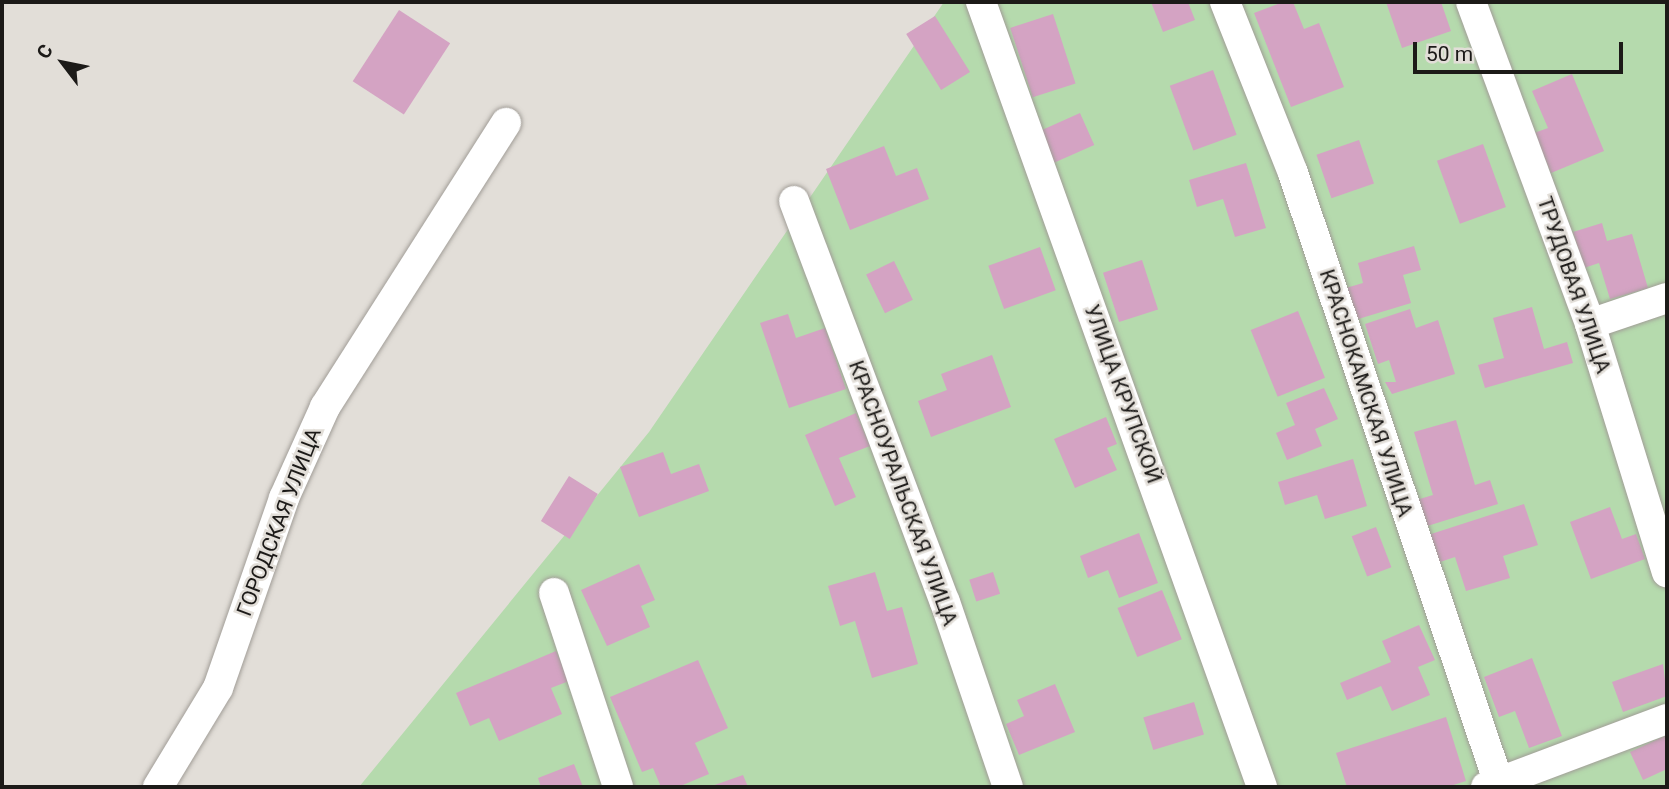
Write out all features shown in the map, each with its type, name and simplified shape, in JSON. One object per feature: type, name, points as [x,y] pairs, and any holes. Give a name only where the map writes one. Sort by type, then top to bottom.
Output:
[{"type":"street","name":"УЛИЦА КРУПСКОЙ","points":[[981,2],[1262,787]]},
{"type":"street","name":"КРАСНОКАМСКАЯ УЛИЦА","points":[[1225,2],[1293,173],[1495,786]]},
{"type":"street","name":"ТРУДОВАЯ УЛИЦА","points":[[1471,2],[1590,324],[1667,572]]},
{"type":"street","name":"ГОРОДСКАЯ УЛИЦА","points":[[158,787],[218,688],[284,498],[325,408],[506,123]]},
{"type":"street","name":"КРАСНОУРАЛЬСКАЯ УЛИЦА","points":[[794,201],[945,602],[1008,787]]},
{"type":"street","points":[[1590,324],[1667,298]]},
{"type":"street","points":[[554,593],[618,787]]},
{"type":"street","points":[[1495,786],[1667,719]]},
{"type":"green space","points":[[944,2],[1667,2],[1667,787],[359,787],[649,432]]},
{"type":"building","points":[[1151,2],[1188,2],[1195,20],[1163,32]]},
{"type":"building","points":[[1283,2],[1293,2],[1304,29],[1319,23],[1344,87],[1291,107],[1254,13]]},
{"type":"building","points":[[1386,2],[1441,2],[1451,31],[1402,48]]},
{"type":"building","points":[[399,10],[450,43],[404,115],[353,81]]},
{"type":"building","points":[[1053,14],[1076,83],[1033,97],[1010,28]]},
{"type":"building","points":[[935,16],[970,72],[941,90],[906,34]]},
{"type":"building","points":[[1213,70],[1237,135],[1193,151],[1170,86]]},
{"type":"building","points":[[1572,74],[1604,151],[1551,173],[1534,133],[1548,128],[1532,91]]},
{"type":"building","points":[[1080,113],[1094,145],[1054,163],[1040,131]]},
{"type":"building","points":[[1359,140],[1374,183],[1331,198],[1316,155]]},
{"type":"building","points":[[1483,144],[1506,207],[1460,224],[1437,161]]},
{"type":"building","points":[[884,146],[896,176],[917,168],[929,199],[850,230],[826,169]]},
{"type":"building","points":[[1246,163],[1266,228],[1235,237],[1223,199],[1197,207],[1189,180]]},
{"type":"building","points":[[1602,223],[1607,241],[1632,234],[1648,288],[1610,299],[1599,263],[1584,268],[1573,232]]},
{"type":"building","points":[[1414,246],[1421,270],[1403,275],[1411,303],[1355,320],[1346,288],[1363,283],[1358,263]]},
{"type":"building","points":[[1040,247],[1056,290],[1004,309],[988,266]]},
{"type":"building","points":[[1142,260],[1158,309],[1119,322],[1103,273]]},
{"type":"building","points":[[894,261],[913,300],[885,313],[866,275]]},
{"type":"building","points":[[1532,307],[1544,349],[1567,342],[1573,363],[1485,388],[1478,365],[1504,358],[1493,318]]},
{"type":"building","points":[[1410,309],[1416,328],[1438,320],[1455,374],[1392,394],[1385,382],[1396,382],[1389,360],[1378,364],[1365,324]]},
{"type":"building","points":[[1298,311],[1325,378],[1278,397],[1251,330]]},
{"type":"building","points":[[788,314],[796,338],[825,328],[846,389],[789,408],[760,323]]},
{"type":"building","points":[[992,355],[1011,407],[931,437],[918,401],[947,390],[941,374]]},
{"type":"building","points":[[1324,388],[1338,419],[1315,429],[1322,446],[1287,460],[1276,433],[1295,425],[1286,403]]},
{"type":"building","points":[[856,413],[870,446],[839,458],[856,497],[835,506],[805,435]]},
{"type":"building","points":[[1106,417],[1117,444],[1107,448],[1117,470],[1075,488],[1054,439]]},
{"type":"building","points":[[1456,420],[1475,485],[1490,480],[1498,504],[1421,528],[1413,501],[1433,495],[1414,432]]},
{"type":"building","points":[[663,452],[671,474],[699,464],[709,491],[639,517],[620,467]]},
{"type":"building","points":[[1353,459],[1367,506],[1325,519],[1317,495],[1285,505],[1278,482]]},
{"type":"building","points":[[569,476],[598,494],[570,539],[541,521]]},
{"type":"building","points":[[1524,504],[1538,545],[1503,556],[1510,578],[1466,591],[1455,557],[1437,563],[1428,535]]},
{"type":"building","points":[[1610,507],[1622,539],[1636,534],[1645,559],[1591,579],[1570,522]]},
{"type":"building","points":[[1376,527],[1391,567],[1367,576],[1352,536]]},
{"type":"building","points":[[1139,533],[1158,583],[1119,598],[1108,570],[1088,578],[1080,556]]},
{"type":"building","points":[[639,564],[655,600],[641,606],[650,627],[607,646],[581,590]]},
{"type":"building","points":[[875,572],[887,611],[902,607],[918,664],[872,678],[855,621],[840,626],[828,586]]},
{"type":"building","points":[[993,572],[1000,594],[976,602],[969,580]]},
{"type":"building","points":[[1162,590],[1182,639],[1137,657],[1117,608]]},
{"type":"building","points":[[1419,625],[1435,660],[1418,667],[1430,695],[1392,711],[1381,686],[1347,700],[1340,683],[1391,662],[1382,641]]},
{"type":"building","points":[[556,651],[569,681],[551,688],[562,714],[499,741],[489,718],[470,726],[456,693]]},
{"type":"building","points":[[1532,658],[1562,736],[1529,748],[1515,711],[1499,717],[1484,677]]},
{"type":"building","points":[[698,660],[728,728],[695,743],[709,774],[678,787],[661,787],[653,768],[642,772],[610,697]]},
{"type":"building","points":[[1663,664],[1667,696],[1623,712],[1612,682]]},
{"type":"building","points":[[1055,684],[1075,732],[1019,755],[1006,724],[1024,716],[1017,700]]},
{"type":"building","points":[[1194,702],[1204,735],[1153,750],[1143,717]]},
{"type":"building","points":[[1446,717],[1466,781],[1447,787],[1347,787],[1336,753]]},
{"type":"building","points":[[1667,735],[1667,769],[1643,780],[1630,752]]},
{"type":"building","points":[[574,764],[583,787],[541,787],[538,778]]},
{"type":"building","points":[[743,775],[748,787],[709,787]]}]
